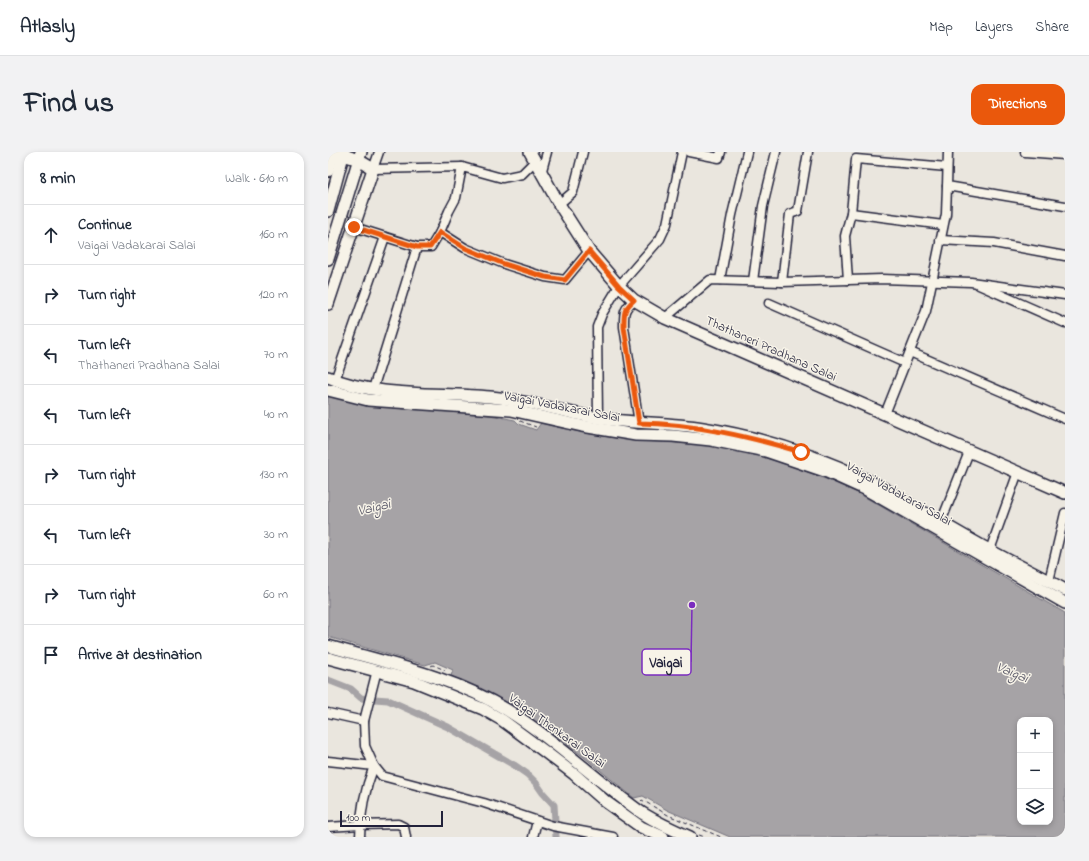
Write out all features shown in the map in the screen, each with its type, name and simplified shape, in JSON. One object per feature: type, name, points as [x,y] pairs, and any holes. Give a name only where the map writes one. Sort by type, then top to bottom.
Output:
[{"type":"main road","points":[[328,304],[373,169],[360,156],[337,153]]},
{"type":"main road","points":[[328,171],[337,153]]},
{"type":"main road","points":[[328,211],[337,153]]},
{"type":"main road","points":[[328,259],[360,156]]},
{"type":"main road","name":"Thathaneri Pradhana Salai","points":[[533,157],[541,174],[589,251],[619,286],[634,300],[665,318],[1065,493]]},
{"type":"main road","name":"Vaigai Vadakarai Salai","points":[[331,379],[373,389],[399,392],[493,397],[530,403],[560,411],[598,418],[639,423],[665,423],[702,428],[759,440],[801,452],[868,480],[990,550],[1065,590]]},
{"type":"main road","name":"Vaigai Vadakarai Salai","points":[[328,390],[368,400],[511,410],[582,426],[636,434],[710,440],[766,451],[825,471],[865,489],[1065,603]]},
{"type":"main road","name":"Vaigai Thenkarai Salai","points":[[328,646],[427,675],[476,694],[506,710],[555,745],[643,813],[690,837]]},
{"type":"main road","name":"Vaigai Thenkarai Salai","points":[[328,658],[414,681],[483,709],[496,716],[574,774],[606,802],[641,827],[659,836]]},
{"type":"street","points":[[380,152],[373,169],[462,167],[502,178],[522,174],[533,157]]},
{"type":"street","points":[[541,174],[547,152]]},
{"type":"street","points":[[559,204],[574,192],[584,152]]},
{"type":"street","points":[[598,418],[597,327],[602,314],[619,286],[660,239],[667,224],[682,152]]},
{"type":"street","points":[[689,152],[719,158],[721,152]]},
{"type":"street","points":[[720,280],[732,215],[747,152]]},
{"type":"street","points":[[753,281],[763,206],[776,152]]},
{"type":"street","points":[[782,282],[790,214],[798,211],[808,152]]},
{"type":"street","points":[[885,414],[926,311],[946,214],[948,152]]},
{"type":"street","points":[[1025,152],[1065,155]]},
{"type":"street","points":[[848,280],[845,236],[851,213],[856,156],[947,167]]},
{"type":"street","points":[[354,227],[417,247],[430,247],[440,232],[456,198],[462,167]]},
{"type":"street","points":[[947,186],[1065,206]]},
{"type":"street","points":[[851,213],[943,225]]},
{"type":"street","points":[[440,232],[465,248],[504,264],[545,277],[565,280],[589,251]]},
{"type":"street","points":[[331,379],[385,237]]},
{"type":"street","points":[[940,240],[994,243],[1065,256]]},
{"type":"street","points":[[373,389],[417,247]]},
{"type":"street","points":[[665,318],[710,280],[782,282],[882,279],[932,280],[971,282],[1065,295]]},
{"type":"street","points":[[971,282],[1065,323]]},
{"type":"street","points":[[634,300],[626,307],[624,327],[639,423]]},
{"type":"street","points":[[769,303],[905,363]]},
{"type":"street","points":[[910,352],[1065,419]]},
{"type":"street","points":[[941,522],[969,452]]},
{"type":"street","points":[[990,550],[1018,472]]},
{"type":"street","points":[[1049,581],[1065,513]]},
{"type":"street","points":[[377,670],[364,721],[365,746],[374,766],[382,776],[484,803],[557,827],[613,837]]},
{"type":"street","points":[[328,713],[364,721]]},
{"type":"street","points":[[328,761],[374,766]]},
{"type":"street","points":[[360,837],[360,825],[368,780],[374,766]]},
{"type":"street","points":[[533,837],[537,821]]},
{"type":"street","points":[[328,827],[398,824],[404,827],[406,837]]},
{"type":"path","points":[[637,803],[642,800],[668,815],[721,837]]},
{"type":"water","points":[[328,395],[366,404],[490,415],[515,420],[519,424],[536,430],[541,423],[611,437],[715,446],[760,456],[826,479],[858,493],[1065,613],[1065,837],[730,837],[667,810],[643,796],[634,798],[584,757],[515,706],[451,676],[453,670],[435,662],[425,665],[328,637]]},
{"type":"waterway","points":[[328,680],[351,689],[361,698],[388,700],[448,727],[514,765],[527,774],[554,805],[556,837]]},
{"type":"place","name":"Vaigai","points":[[692,605]]},
{"type":"route","points":[[354,227],[417,247],[430,247],[440,232],[465,248],[504,264],[545,277],[565,280],[589,251],[619,286],[634,300],[626,307],[624,327],[639,423],[665,423],[702,428],[759,440],[801,452]]}]
